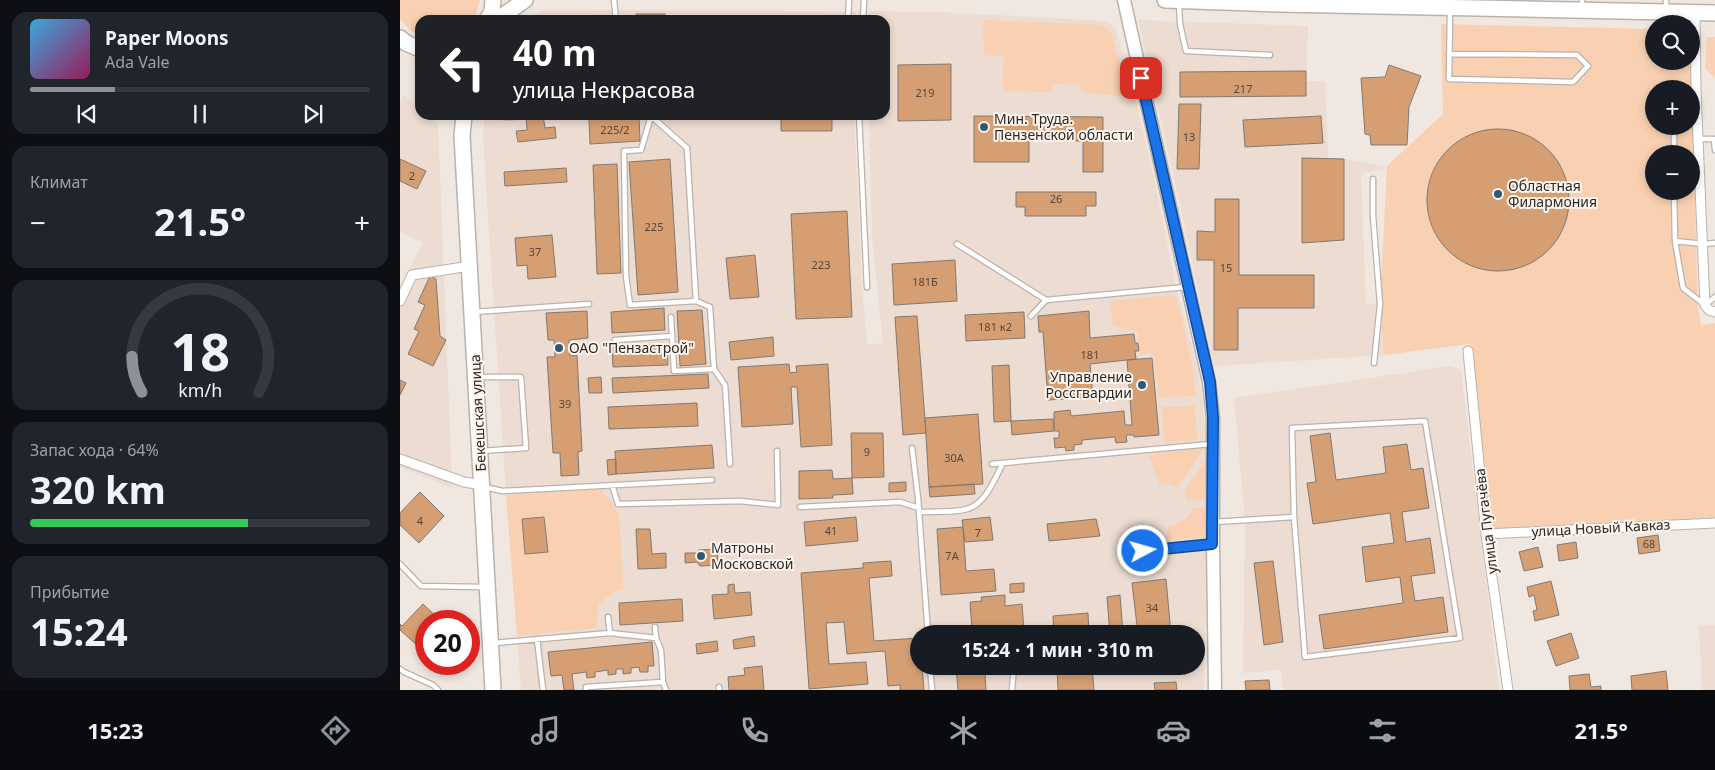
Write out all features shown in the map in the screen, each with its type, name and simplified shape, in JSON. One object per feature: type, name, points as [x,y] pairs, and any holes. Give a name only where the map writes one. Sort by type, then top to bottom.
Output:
[{"type":"main road","points":[[490,15],[493,0]]},
{"type":"main road","points":[[504,15],[525,0]]},
{"type":"main road","points":[[1124,0],[1210,382],[1213,418],[1212,544],[1215,690]]},
{"type":"main road","points":[[1165,0],[1450,7],[1505,4],[1666,6],[1695,12],[1715,13]]},
{"type":"main road","points":[[400,38],[415,47]]},
{"type":"main road","name":"Бекешская улица","points":[[454,120],[462,136]]},
{"type":"main road","name":"Бекешская улица","points":[[464,120],[462,136],[493,690]]},
{"type":"street","points":[[1694,80],[1695,12]]},
{"type":"street","points":[[1698,135],[1703,244],[1710,309]]},
{"type":"street","points":[[400,301],[412,275],[470,266]]},
{"type":"street","name":"улица Пугачёва","points":[[1468,351],[1486,534],[1508,690]]},
{"type":"street","points":[[400,459],[464,482],[482,485]]},
{"type":"street","name":"улица Новый Кавказ","points":[[1486,534],[1715,523]]},
{"type":"lane","points":[[614,0],[616,15]]},
{"type":"lane","points":[[848,15],[849,0]]},
{"type":"lane","points":[[863,15],[864,0]]},
{"type":"lane","points":[[1179,0],[1180,24],[1186,51],[1270,56]]},
{"type":"lane","points":[[1449,54],[1577,55],[1588,66],[1573,82],[1449,79],[1449,54],[1450,7]]},
{"type":"lane","points":[[650,120],[641,150],[624,151],[626,276],[630,305],[696,301],[710,307],[714,369],[724,385],[730,464]]},
{"type":"lane","points":[[656,120],[687,148],[696,301]]},
{"type":"lane","points":[[859,120],[867,288]]},
{"type":"lane","points":[[1698,139],[1714,139],[1715,150]]},
{"type":"lane","points":[[1373,179],[1373,216],[1380,304],[1374,363]]},
{"type":"lane","points":[[1674,200],[1675,241],[1683,288],[1710,309],[1715,297]]},
{"type":"lane","points":[[1675,241],[1703,244],[1715,242]]},
{"type":"lane","points":[[957,244],[1046,300],[1188,287]]},
{"type":"lane","points":[[1031,316],[1046,300]]},
{"type":"lane","points":[[472,312],[589,304]]},
{"type":"lane","points":[[671,317],[674,371],[714,369]]},
{"type":"lane","points":[[615,340],[672,336]]},
{"type":"lane","points":[[476,376],[521,376],[526,448],[480,451]]},
{"type":"lane","points":[[1425,421],[1460,638],[1305,657],[1294,517],[1292,428],[1425,421]]},
{"type":"lane","points":[[992,464],[1213,444]]},
{"type":"lane","points":[[912,448],[919,510],[927,625]]},
{"type":"lane","points":[[612,485],[618,504],[740,501],[778,505],[777,451]]},
{"type":"lane","points":[[800,507],[900,502],[919,510],[967,510],[978,504],[992,485],[1002,463]]},
{"type":"lane","points":[[482,485],[502,491],[712,480]]},
{"type":"lane","points":[[1213,522],[1294,517]]},
{"type":"lane","points":[[1143,551],[1212,544]]},
{"type":"lane","points":[[400,564],[422,586],[487,587]]},
{"type":"lane","points":[[608,617],[610,633]]},
{"type":"lane","points":[[655,627],[656,638],[662,650],[663,682],[666,690]]},
{"type":"lane","points":[[490,644],[610,633],[656,638]]},
{"type":"lane","points":[[537,640],[543,690]]},
{"type":"lane","points":[[400,669],[433,685],[438,690]]},
{"type":"lane","points":[[931,675],[932,690]]},
{"type":"lane","points":[[1012,690],[1013,675]]},
{"type":"lane","points":[[586,690],[586,687],[663,682]]},
{"type":"shaded area","points":[[400,0],[480,0],[476,15],[415,15],[415,33],[400,19]]},
{"type":"shaded area","points":[[607,10],[856,12],[856,15],[536,15],[541,11]]},
{"type":"shaded area","points":[[870,11],[936,12],[1106,21],[1115,27],[1135,97],[1155,182],[1175,283],[1198,369],[1209,456],[1205,643],[1205,625],[910,625],[910,675],[1204,675],[1204,690],[521,690],[517,636],[596,628],[599,604],[616,591],[624,589],[619,515],[601,489],[506,495],[483,138],[484,120],[854,120],[862,287],[867,345],[883,343],[872,237],[869,120],[890,120],[890,15],[870,15]]},
{"type":"shaded area","points":[[983,20],[1103,25],[1111,33],[1129,97],[1082,92],[1079,83],[1055,84],[1049,92],[1002,91],[1004,56],[984,55]]},
{"type":"shaded area","points":[[1138,20],[1308,26],[1306,81],[1325,81],[1328,158],[1385,166],[1385,170],[1361,173],[1366,304],[1380,304],[1384,355],[1214,366],[1180,204]]},
{"type":"shaded area","points":[[1441,24],[1645,29],[1645,70],[1691,70],[1692,80],[1645,80],[1645,135],[1693,135],[1693,145],[1645,145],[1645,200],[1695,200],[1698,309],[1701,325],[1715,323],[1715,520],[1493,530],[1470,344],[1384,355],[1380,304],[1387,166],[1443,114]]},
{"type":"shaded area","points":[[1707,37],[1715,37],[1715,78],[1705,68]]},
{"type":"shaded area","points":[[403,95],[415,105],[415,120],[433,120],[438,124],[452,488],[400,467],[400,286],[423,243],[400,231],[400,103]]},
{"type":"shaded area","points":[[1173,295],[1177,300],[1193,369],[1196,396],[1159,397],[1153,353],[1141,355],[1138,331],[1113,326],[1110,301]]},
{"type":"shaded area","points":[[1451,366],[1461,370],[1499,690],[1283,690],[1281,670],[1243,673],[1245,520],[1234,398]]},
{"type":"shaded area","points":[[1195,406],[1197,440],[1164,442],[1162,407]]},
{"type":"shaded area","points":[[1205,448],[1177,487],[1169,484],[1160,485],[1149,456],[1155,453]]},
{"type":"shaded area","points":[[1209,456],[1208,499],[1186,500],[1184,491]]},
{"type":"shaded area","points":[[601,489],[619,514],[624,589],[616,591],[599,604],[596,628],[517,636],[506,495]]},
{"type":"shaded area","points":[[1193,508],[1208,508],[1207,537],[1167,540],[1168,527],[1186,518]]},
{"type":"shaded area","points":[[1715,625],[1715,690],[1702,690],[1699,626]]},
{"type":"building","points":[[636,14],[665,14],[665,15]]},
{"type":"building","points":[[951,64],[951,120],[898,121],[898,65]]},
{"type":"building","points":[[1389,65],[1421,76],[1409,107],[1407,145],[1371,145],[1370,135],[1365,134],[1361,78],[1385,77]]},
{"type":"building","points":[[1306,71],[1306,96],[1180,97],[1180,72]]},
{"type":"building","points":[[1179,104],[1201,104],[1199,169],[1177,169]]},
{"type":"building","points":[[974,116],[1103,117],[1103,172],[1083,172],[1083,141],[1029,140],[1029,162],[974,162]]},
{"type":"building","points":[[1321,116],[1323,143],[1245,147],[1243,120]]},
{"type":"building","points":[[526,120],[544,120],[545,128],[555,127],[556,138],[518,142],[516,131],[527,130]]},
{"type":"building","points":[[589,120],[639,120],[640,141],[590,144]]},
{"type":"building","points":[[781,120],[832,120],[832,131],[781,131]]},
{"type":"building","name":"Областная Филармония","points":[[1498,129],[1512,130],[1525,134],[1548,150],[1564,173],[1568,186],[1568,214],[1564,227],[1548,250],[1525,266],[1512,270],[1498,271],[1484,270],[1471,266],[1448,250],[1432,227],[1428,214],[1427,200],[1428,186],[1432,173],[1448,150],[1471,134],[1484,130]]},
{"type":"building","points":[[1302,158],[1344,159],[1344,240],[1302,243]]},
{"type":"building","points":[[400,159],[426,171],[417,189],[400,181]]},
{"type":"building","points":[[670,159],[678,292],[638,295],[629,162]]},
{"type":"building","points":[[617,164],[621,273],[597,274],[593,165]]},
{"type":"building","points":[[566,168],[567,182],[505,186],[504,172]]},
{"type":"building","points":[[1016,192],[1096,192],[1096,206],[1086,206],[1086,216],[1025,216],[1025,207],[1016,207]]},
{"type":"building","points":[[1215,199],[1239,199],[1239,275],[1314,275],[1314,308],[1238,308],[1238,350],[1214,350],[1214,260],[1197,260],[1197,231],[1215,232]]},
{"type":"building","points":[[847,211],[852,317],[796,319],[791,214]]},
{"type":"building","points":[[552,235],[556,277],[528,279],[527,265],[517,266],[515,238]]},
{"type":"building","points":[[755,255],[759,297],[730,299],[726,258]]},
{"type":"building","points":[[955,260],[957,301],[894,305],[892,264]]},
{"type":"building","points":[[430,276],[436,279],[440,336],[446,340],[433,366],[408,354],[419,331],[414,329],[425,305],[418,302]]},
{"type":"building","points":[[664,308],[665,330],[612,333],[611,312]]},
{"type":"building","points":[[702,310],[706,364],[680,366],[677,311]]},
{"type":"building","points":[[587,311],[588,338],[569,340],[570,356],[577,355],[582,451],[578,452],[579,475],[561,476],[560,453],[553,453],[547,357],[555,357],[554,340],[548,340],[546,313]]},
{"type":"building","points":[[1089,311],[1090,338],[1134,334],[1135,343],[1138,343],[1139,351],[1135,351],[1136,359],[1090,364],[1093,397],[1048,400],[1043,332],[1039,332],[1038,316]]},
{"type":"building","points":[[1024,312],[1025,338],[966,341],[965,315]]},
{"type":"building","points":[[917,316],[926,433],[903,435],[895,317]]},
{"type":"building","points":[[773,337],[774,356],[731,360],[729,342]]},
{"type":"building","points":[[667,344],[668,365],[613,367],[612,347]]},
{"type":"building","name":"Управление Россгвардии","points":[[1152,358],[1159,435],[1134,437],[1134,435],[1126,435],[1127,442],[1116,443],[1115,437],[1082,440],[1082,444],[1074,445],[1074,450],[1066,451],[1065,447],[1055,448],[1054,438],[1059,438],[1059,431],[1054,431],[1054,412],[1070,410],[1071,416],[1124,411],[1125,425],[1132,425],[1127,360]]},
{"type":"building","points":[[789,364],[790,373],[797,372],[796,366],[828,364],[832,445],[801,447],[797,387],[791,387],[793,424],[742,427],[738,367]]},
{"type":"building","points":[[1009,365],[1011,421],[994,422],[992,366]]},
{"type":"building","points":[[708,374],[709,388],[613,393],[612,378]]},
{"type":"building","points":[[601,377],[602,393],[589,393],[588,378]]},
{"type":"building","points":[[400,380],[406,383],[400,395]]},
{"type":"building","points":[[697,403],[698,426],[609,429],[608,407]]},
{"type":"building","points":[[978,414],[983,484],[929,487],[925,418]]},
{"type":"building","points":[[1053,419],[1054,431],[1012,435],[1011,421]]},
{"type":"building","points":[[851,433],[883,433],[884,477],[852,478]]},
{"type":"building","points":[[1330,433],[1336,480],[1386,473],[1383,447],[1407,444],[1411,470],[1423,468],[1429,508],[1402,512],[1406,542],[1430,538],[1435,573],[1411,576],[1415,601],[1443,597],[1448,632],[1324,649],[1319,615],[1403,603],[1400,577],[1366,582],[1362,547],[1394,543],[1390,513],[1313,524],[1307,483],[1316,482],[1310,436]]},
{"type":"building","points":[[712,445],[714,468],[616,474],[615,451]]},
{"type":"building","points":[[616,459],[616,474],[608,475],[607,460]]},
{"type":"building","points":[[832,470],[833,479],[852,478],[853,494],[833,495],[833,498],[799,499],[799,471]]},
{"type":"building","points":[[906,482],[906,491],[889,492],[889,483]]},
{"type":"building","points":[[974,484],[975,494],[930,497],[929,487]]},
{"type":"building","points":[[420,492],[444,516],[419,543],[400,525],[400,513]]},
{"type":"building","points":[[544,517],[548,552],[525,554],[522,519]]},
{"type":"building","points":[[856,517],[858,541],[806,546],[804,522]]},
{"type":"building","points":[[990,517],[993,540],[965,542],[962,520]]},
{"type":"building","points":[[1096,519],[1100,536],[1049,541],[1047,524]]},
{"type":"building","points":[[963,527],[966,571],[994,569],[996,591],[941,595],[937,529]]},
{"type":"building","points":[[636,529],[650,529],[652,554],[666,553],[666,568],[638,569]]},
{"type":"building","points":[[1658,535],[1660,551],[1639,554],[1637,538]]},
{"type":"building","points":[[1576,542],[1578,558],[1559,561],[1557,545]]},
{"type":"building","points":[[1538,547],[1543,567],[1524,571],[1519,552]]},
{"type":"building","name":"Матроны Московской","points":[[717,549],[718,565],[700,566],[697,562],[685,563],[685,553]]},
{"type":"building","points":[[891,561],[892,576],[869,578],[874,641],[910,639],[910,675],[923,675],[924,690],[900,690],[900,685],[888,686],[885,651],[847,654],[844,622],[826,623],[829,664],[866,662],[868,684],[809,689],[801,573],[863,568],[863,563]]},
{"type":"building","points":[[1273,561],[1283,642],[1264,645],[1254,563]]},
{"type":"building","points":[[1166,579],[1170,625],[1137,625],[1132,583]]},
{"type":"building","points":[[1551,581],[1559,615],[1535,621],[1533,611],[1537,610],[1534,595],[1529,597],[1527,587]]},
{"type":"building","points":[[1024,583],[1024,592],[1010,593],[1010,584]]},
{"type":"building","points":[[734,584],[735,593],[750,592],[752,615],[714,619],[712,595],[728,594],[728,585]]},
{"type":"building","points":[[1005,595],[1005,606],[1022,604],[1024,625],[972,625],[970,602],[982,601],[981,597]]},
{"type":"building","points":[[1120,595],[1122,625],[1109,625],[1107,597]]},
{"type":"building","points":[[682,599],[683,621],[620,625],[619,603]]},
{"type":"building","points":[[423,604],[429,610],[417,610]]},
{"type":"building","points":[[415,612],[415,643],[400,630],[400,624],[402,626]]},
{"type":"building","points":[[1088,613],[1089,625],[1054,625],[1053,616]]},
{"type":"building","points":[[1571,633],[1579,658],[1556,666],[1547,641]]},
{"type":"building","points":[[754,636],[755,646],[734,649],[733,640]]},
{"type":"building","points":[[717,641],[718,651],[697,654],[696,644]]},
{"type":"building","points":[[652,642],[654,666],[648,666],[648,672],[640,672],[639,667],[631,668],[631,673],[623,674],[623,669],[616,669],[616,674],[608,675],[608,670],[595,672],[595,677],[587,678],[586,672],[572,674],[574,690],[564,690],[562,675],[551,676],[548,652]]},
{"type":"building","points":[[762,666],[764,690],[729,690],[728,677],[745,675],[744,668]]},
{"type":"building","points":[[1666,671],[1668,690],[1632,690],[1631,676]]},
{"type":"building","points":[[1589,674],[1591,687],[1601,686],[1601,690],[1570,690],[1569,676]]},
{"type":"building","points":[[957,675],[985,675],[986,690],[958,690]]},
{"type":"building","points":[[1057,675],[1093,675],[1094,690],[1058,690]]},
{"type":"building","points":[[1269,680],[1270,690],[1246,690],[1245,681]]},
{"type":"building","points":[[1176,682],[1177,690],[1155,690],[1154,683]]},
{"type":"place","name":"Мин. Труда. Пензенской области","points":[[984,127]]},
{"type":"place","name":"Областная Филармония","points":[[1498,194]]},
{"type":"place","name":"ОАО \"Пензастрой\"","points":[[559,348]]},
{"type":"place","name":"Управление Россгвардии","points":[[1142,385]]},
{"type":"place","name":"Матроны Московской","points":[[701,556]]},
{"type":"route","points":[[1141,78],[1210,382],[1213,418],[1212,544],[1143,551]]}]
